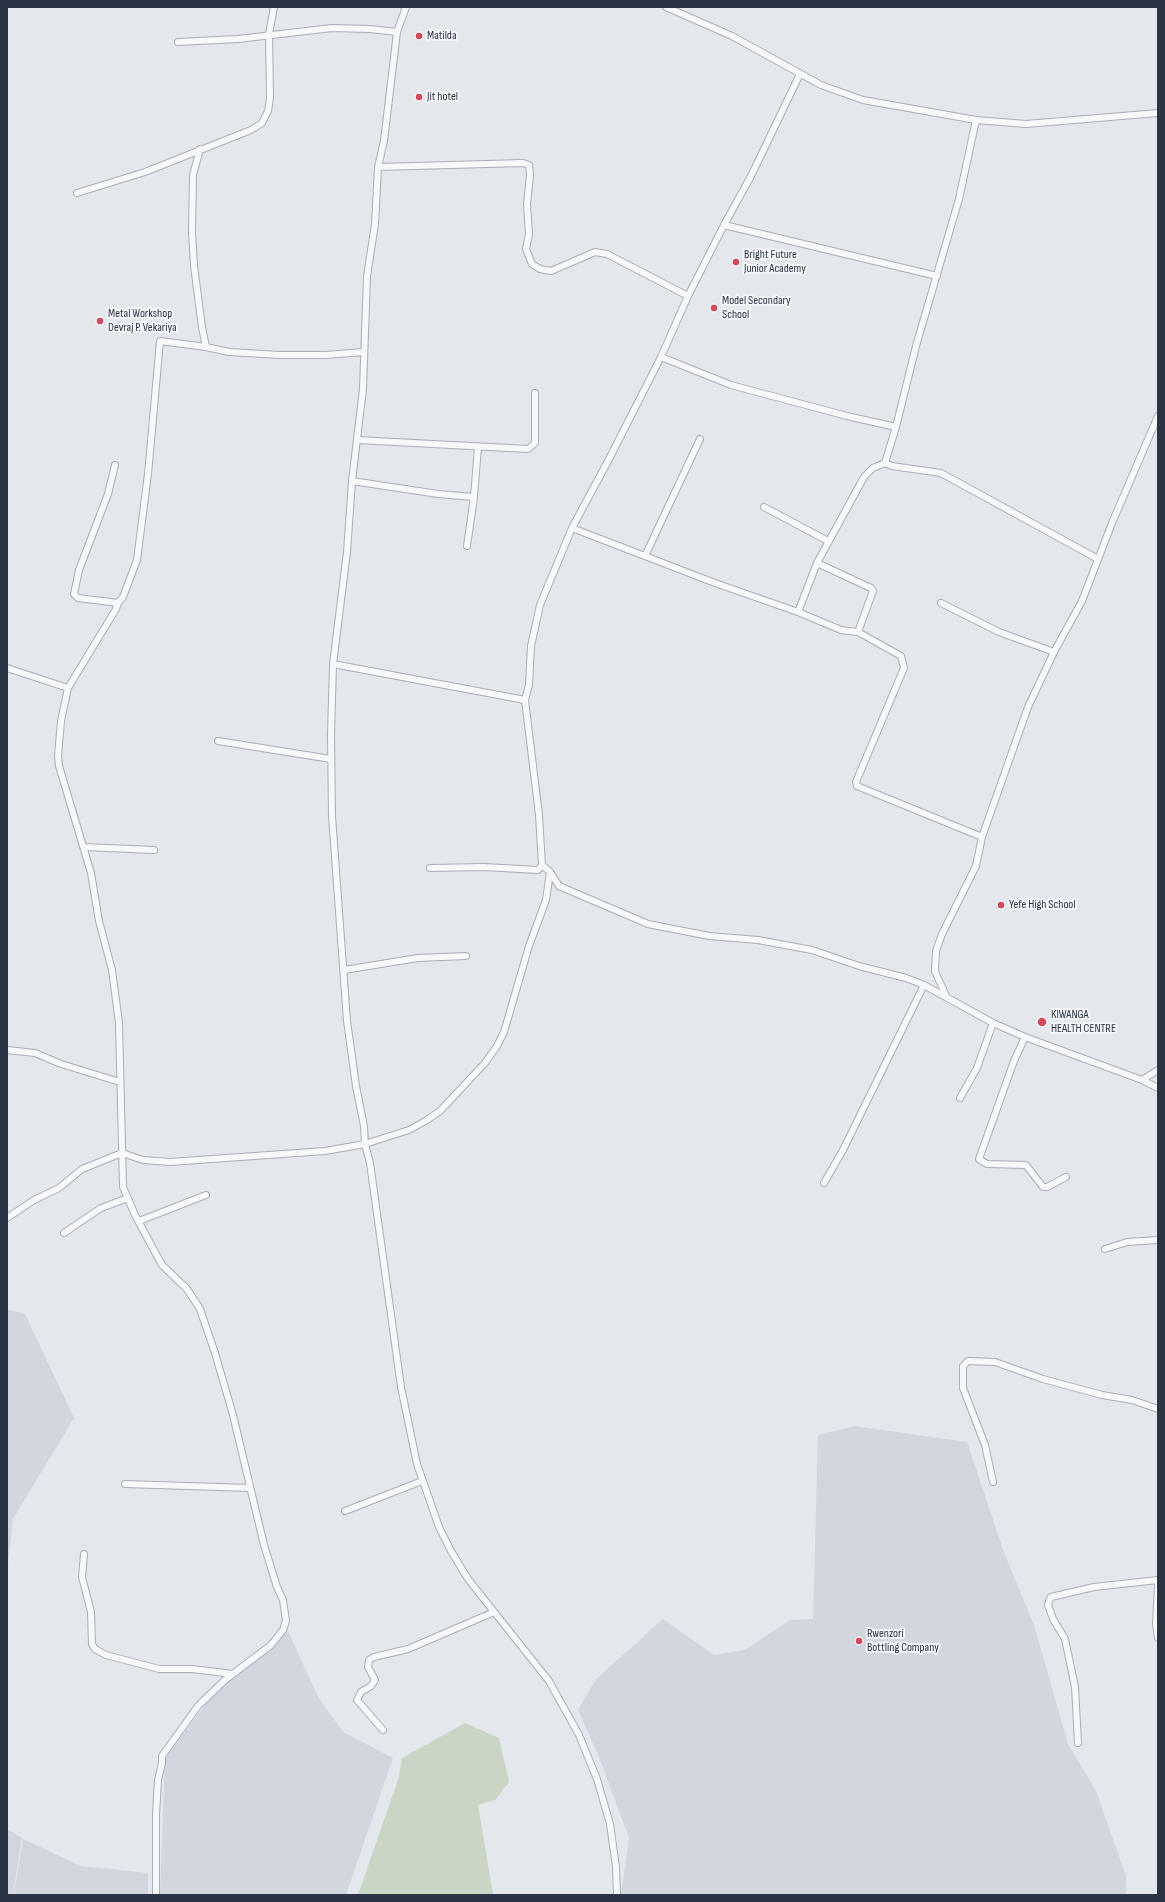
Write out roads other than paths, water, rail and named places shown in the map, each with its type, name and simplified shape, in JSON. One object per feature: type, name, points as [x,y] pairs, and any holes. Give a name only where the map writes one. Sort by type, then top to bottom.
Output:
[{"type":"street","points":[[76,193],[145,172],[200,149],[252,130],[262,123],[268,112],[270,98],[270,34],[274,7]]},
{"type":"street","points":[[406,7],[397,32],[384,141],[378,167],[375,224],[367,276],[363,352],[363,389],[352,481],[348,552],[333,664],[331,759],[332,816],[347,1021],[356,1086],[364,1126],[365,1144],[370,1163],[400,1387],[422,1481],[439,1527],[468,1580],[549,1681],[588,1754],[610,1824],[616,1867],[617,1895]]},
{"type":"street","points":[[666,7],[732,36],[821,85],[863,100],[976,120],[1026,124],[1158,113]]},
{"type":"street","points":[[178,42],[238,39],[270,34],[332,28],[397,32]]},
{"type":"street","points":[[800,74],[751,176],[688,296],[661,357],[572,528],[540,605],[530,646],[529,685],[525,700],[539,816],[542,866],[550,872],[559,886],[648,924],[709,936],[758,940],[812,950],[858,966],[906,978],[924,985],[993,1023],[1025,1037],[1142,1080],[1158,1088]]},
{"type":"street","points":[[885,463],[896,427],[916,346],[959,199],[976,120]]},
{"type":"street","points":[[200,149],[193,175],[192,233],[195,274],[206,347]]},
{"type":"street","points":[[378,167],[524,163],[529,165],[530,175],[527,204],[528,234],[526,250],[532,264],[540,269],[551,270],[596,252],[607,254],[688,296]]},
{"type":"street","points":[[724,225],[937,276]]},
{"type":"street","points":[[156,1895],[156,1814],[158,1780],[162,1756],[198,1706],[225,1680],[241,1670],[271,1645],[283,1630],[286,1621],[283,1600],[277,1587],[264,1545],[233,1415],[215,1353],[200,1309],[195,1300],[182,1284],[162,1265],[123,1187],[119,1023],[112,970],[99,921],[91,873],[62,778],[58,756],[61,721],[68,688],[123,597],[137,560],[148,474],[160,341],[206,347],[229,352],[280,356],[326,355],[363,352]]},
{"type":"street","points":[[661,357],[731,385],[847,416],[896,427]]},
{"type":"street","points":[[357,440],[528,449],[532,447],[535,438],[535,393]]},
{"type":"street","points":[[946,996],[935,971],[936,951],[942,934],[976,866],[982,837],[1028,707],[1054,652],[1082,601],[1158,416]]},
{"type":"street","points":[[645,556],[700,439]]},
{"type":"street","points":[[467,546],[474,497],[478,447]]},
{"type":"street","points":[[798,612],[817,563],[864,477],[873,468],[885,463],[892,466],[941,473],[1098,559]]},
{"type":"street","points":[[115,465],[108,494],[79,570],[74,594],[78,598],[118,603]]},
{"type":"street","points":[[352,481],[438,494],[474,497]]},
{"type":"street","points":[[764,507],[828,541]]},
{"type":"street","points":[[572,528],[798,612],[841,630],[858,632],[901,656],[904,668],[856,782],[857,786],[982,837]]},
{"type":"street","points":[[817,563],[871,588],[873,591],[858,632]]},
{"type":"street","points":[[941,603],[1000,632],[1054,652]]},
{"type":"street","points":[[333,664],[525,700]]},
{"type":"street","points":[[7,668],[68,688]]},
{"type":"street","points":[[218,741],[331,759]]},
{"type":"street","points":[[84,847],[154,850]]},
{"type":"street","points":[[430,868],[484,867],[538,870],[542,866]]},
{"type":"street","points":[[7,1218],[34,1200],[59,1188],[82,1169],[122,1153],[143,1160],[170,1162],[325,1151],[365,1144],[409,1130],[427,1120],[440,1111],[485,1063],[497,1046],[510,1017],[529,946],[546,900],[550,872]]},
{"type":"street","points":[[344,970],[418,958],[466,956]]},
{"type":"street","points":[[824,1183],[843,1150],[924,985]]},
{"type":"street","points":[[960,1098],[977,1068],[993,1023]]},
{"type":"street","points":[[1025,1037],[1012,1066],[979,1159],[987,1164],[1026,1165],[1043,1187],[1047,1187],[1066,1178]]},
{"type":"street","points":[[7,1050],[34,1053],[61,1064],[120,1082]]},
{"type":"street","points":[[1142,1080],[1158,1070]]},
{"type":"street","points":[[139,1221],[206,1195]]},
{"type":"street","points":[[64,1233],[101,1208],[128,1198]]},
{"type":"street","points":[[1105,1249],[1127,1242],[1158,1240]]},
{"type":"street","points":[[993,1482],[985,1445],[963,1388],[963,1366],[968,1360],[995,1362],[1043,1379],[1102,1396],[1132,1400],[1158,1409]]},
{"type":"street","points":[[345,1511],[422,1481]]},
{"type":"street","points":[[125,1484],[250,1488]]},
{"type":"street","points":[[84,1554],[82,1577],[91,1612],[92,1644],[95,1649],[112,1657],[159,1669],[192,1669],[233,1674],[241,1670]]},
{"type":"street","points":[[1078,1743],[1076,1687],[1065,1639],[1053,1619],[1048,1605],[1049,1601],[1051,1598],[1094,1588],[1158,1580]]},
{"type":"street","points":[[1158,1585],[1156,1624],[1158,1638]]},
{"type":"street","points":[[382,1730],[357,1700],[361,1692],[372,1686],[375,1680],[368,1667],[369,1660],[374,1657],[408,1649],[494,1612]]},
{"type":"place","name":"Matilda","points":[[419,36]]},
{"type":"place","name":"Jit hotel","points":[[419,97]]},
{"type":"place","name":"Bright Future Junior Academy","points":[[736,262]]},
{"type":"place","name":"Model Secondary School","points":[[714,308]]},
{"type":"place","name":"Metal Workshop Devraj P. Vekariya","points":[[100,321]]},
{"type":"place","name":"Yefe High School","points":[[1001,905]]},
{"type":"place","name":"KIWANGA HEALTH CENTRE","points":[[1042,1022]]},
{"type":"place","name":"Rwenzori Bottling Company","points":[[859,1641]]}]
